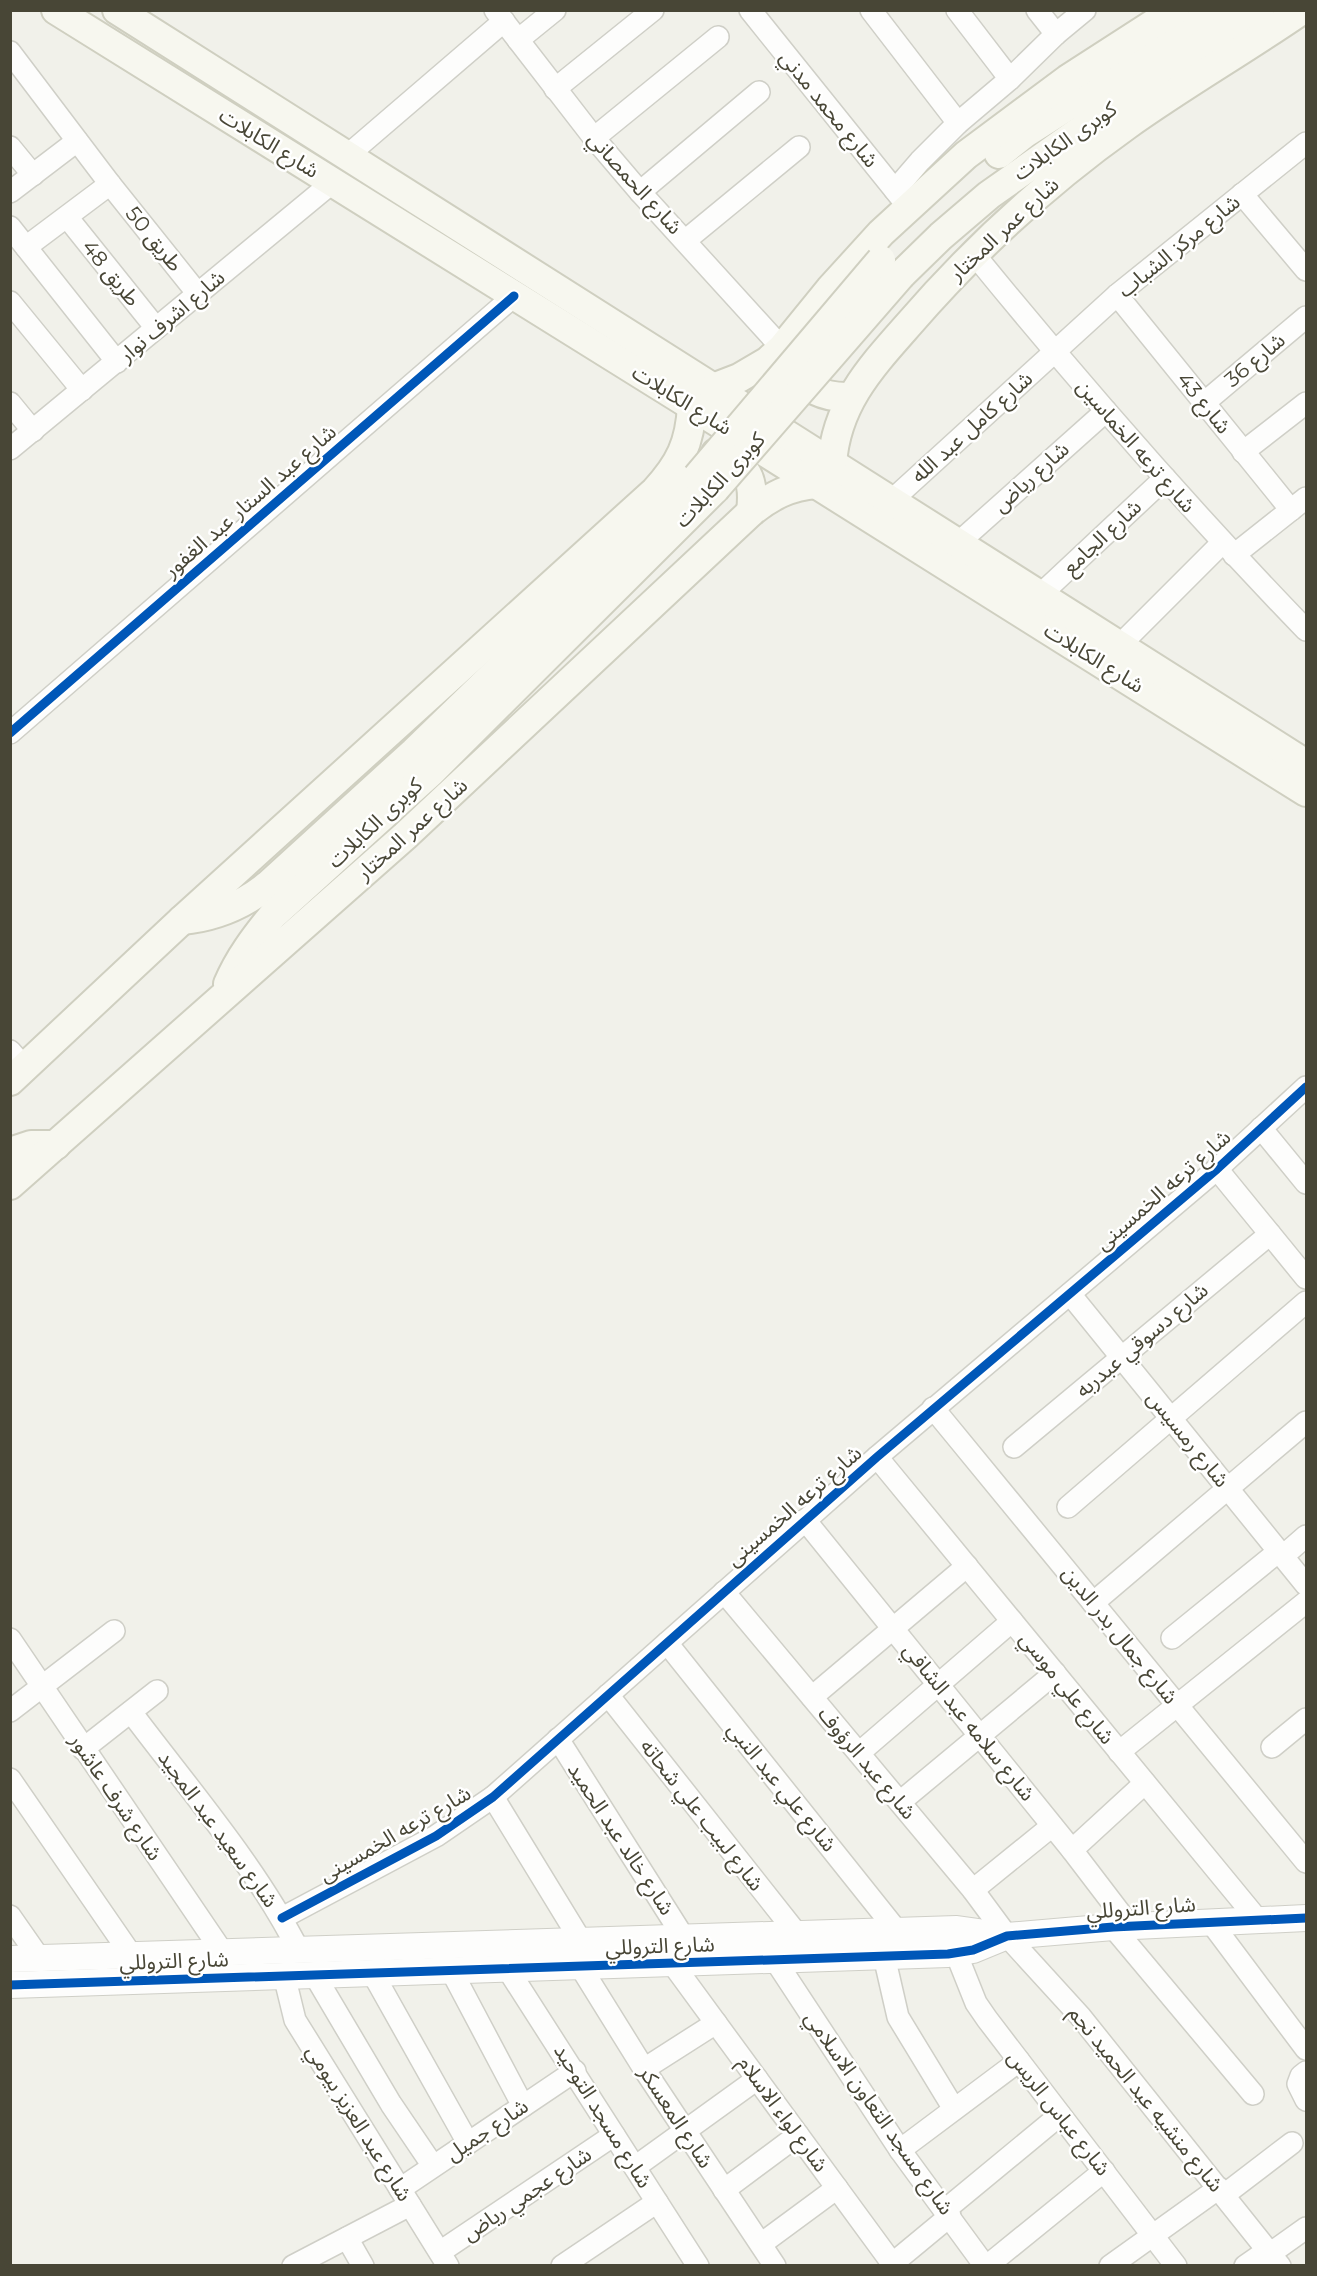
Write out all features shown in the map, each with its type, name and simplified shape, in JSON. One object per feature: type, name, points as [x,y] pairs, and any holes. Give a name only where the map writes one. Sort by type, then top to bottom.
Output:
[{"type":"main road","name":"شارع الكابلات","points":[[56,10],[514,296],[702,397]]},
{"type":"main road","name":"شارع الكابلات","points":[[117,10],[348,155],[702,397],[824,474],[1306,792]]},
{"type":"main road","points":[[696,478],[688,437],[702,397],[752,372],[782,348],[901,198],[966,155],[1021,112],[1175,10]]},
{"type":"main road","name":"كوبرى الكابلات","points":[[222,998],[235,967],[246,949],[273,915],[431,772],[696,478],[891,268],[920,219],[973,173],[1024,134],[1218,10]]},
{"type":"main road","name":"كوبرى الكابلات","points":[[891,268],[941,236],[989,195],[1233,23],[1260,10]]},
{"type":"main road","name":"شارع عمر المختار","points":[[10,1185],[405,836],[751,512],[779,493],[803,485],[824,474],[838,426],[850,397],[916,316],[974,254],[1048,186],[1120,130],[1301,11]]},
{"type":"main road","points":[[782,348],[792,370],[807,386],[828,396],[850,397]]},
{"type":"main road","points":[[696,478],[693,455],[713,452],[733,459],[747,473],[754,492],[751,512]]},
{"type":"main road","name":"شارع الكابلات","points":[[824,474],[891,501],[1118,647],[1306,764]]},
{"type":"main road","name":"كوبرى الكابلات","points":[[15,1066],[182,920],[213,915],[243,904],[268,885],[414,752],[696,478]]},
{"type":"main road","points":[[10,1100],[15,1066]]},
{"type":"main road","points":[[10,1152],[31,1145],[56,1145]]},
{"type":"street","points":[[518,40],[555,10]]},
{"type":"street","points":[[555,89],[653,10]]},
{"type":"street","points":[[871,10],[958,123]]},
{"type":"street","points":[[957,10],[1010,80]]},
{"type":"street","points":[[1037,10],[1056,34]]},
{"type":"street","points":[[901,198],[920,161],[958,123],[1010,80],[1056,34],[1086,10]]},
{"type":"street","name":"شارع محمد مدني","points":[[760,14],[901,198]]},
{"type":"street","points":[[348,155],[500,16]]},
{"type":"street","name":"شارع الحمصاني","points":[[500,16],[594,138],[782,348]]},
{"type":"street","points":[[594,138],[718,37]]},
{"type":"street","name":"طريق 50","points":[[10,52],[110,184],[198,294]]},
{"type":"street","points":[[640,192],[759,92]]},
{"type":"street","points":[[10,192],[77,141]]},
{"type":"street","name":"شارع مركز الشباب","points":[[1054,352],[1117,296],[1306,143]]},
{"type":"street","points":[[10,147],[33,175]]},
{"type":"street","points":[[686,240],[799,147]]},
{"type":"street","name":"شارع اشرف نوار","points":[[10,449],[333,182]]},
{"type":"street","points":[[26,247],[110,184]]},
{"type":"street","points":[[1242,194],[1306,270]]},
{"type":"street","name":"طريق 48","points":[[67,217],[156,328]]},
{"type":"street","points":[[10,227],[117,362]]},
{"type":"street","name":"شارع ترعه الخماسين","points":[[974,254],[1054,352],[1165,478],[1228,549],[1306,630]]},
{"type":"street","name":"شارع عبد الستار عبد الغفور","points":[[10,733],[514,296]]},
{"type":"street","name":"شارع 43","points":[[1117,296],[1243,452],[1299,504]]},
{"type":"street","points":[[10,302],[82,390]]},
{"type":"street","name":"شارع 36","points":[[1204,403],[1306,317]]},
{"type":"street","name":"شارع كامل عبد الله","points":[[891,501],[1054,352]]},
{"type":"street","points":[[10,403],[33,430]]},
{"type":"street","points":[[1243,452],[1306,403]]},
{"type":"street","name":"شارع رياض","points":[[957,544],[1106,411]]},
{"type":"street","name":"شارع الجامع","points":[[1039,596],[1165,478]]},
{"type":"street","points":[[1118,647],[1228,549],[1299,504]]},
{"type":"street","name":"شارع ترعه الخمسينى","points":[[282,1918],[436,1836],[493,1797],[933,1408],[1217,1169],[1306,1087]]},
{"type":"street","points":[[1261,1128],[1306,1183]]},
{"type":"street","points":[[1217,1169],[1306,1278]]},
{"type":"street","name":"شارع دسوقي عبدربه","points":[[1014,1447],[1270,1234]]},
{"type":"street","name":"شارع رمسيس","points":[[1070,1294],[1306,1585]]},
{"type":"street","points":[[1068,1507],[1306,1302]]},
{"type":"street","name":"شارع جمال بدر الدين","points":[[933,1408],[1306,1862]]},
{"type":"street","points":[[1093,1603],[1306,1422]]},
{"type":"street","name":"شارع علي موسي","points":[[877,1457],[1257,1919]]},
{"type":"street","name":"شارع سلامه عبد الشافي","points":[[806,1520],[1072,1850],[1122,1926],[1253,2094]]},
{"type":"street","points":[[1172,1638],[1306,1536]]},
{"type":"street","points":[[812,1697],[967,1566]]},
{"type":"street","name":"شارع عبد الرؤوف","points":[[724,1592],[974,1890],[1007,1936]]},
{"type":"street","points":[[1119,1752],[1306,1602]]},
{"type":"street","points":[[859,1753],[1012,1621]]},
{"type":"street","points":[[10,1711],[114,1631]]},
{"type":"street","name":"شارع شرف عاشور","points":[[10,1640],[223,1953]]},
{"type":"street","name":"شارع علي عبد النبي","points":[[667,1643],[897,1931]]},
{"type":"street","points":[[900,1803],[1055,1673]]},
{"type":"street","points":[[83,1749],[157,1691]]},
{"type":"street","name":"شارع لبيب علي شحاته","points":[[608,1695],[797,1934]]},
{"type":"street","name":"شارع سعيد عبد المجيد","points":[[131,1712],[241,1859],[282,1918],[299,1951]]},
{"type":"street","points":[[1272,1747],[1306,1719]]},
{"type":"street","name":"شارع خالد عبد الحميد","points":[[558,1739],[684,1938]]},
{"type":"street","points":[[10,1779],[132,1956]]},
{"type":"street","points":[[1072,1850],[1145,1783]]},
{"type":"street","name":"شارع المعسكر","points":[[493,1797],[644,2068],[775,2265]]},
{"type":"street","points":[[974,1890],[1052,1826]]},
{"type":"street","points":[[10,1916],[40,1959]]},
{"type":"street","name":"شارع التروللي","points":[[10,1985],[507,1968],[684,1938],[957,1929],[1007,1936],[1122,1926],[1306,1918]]},
{"type":"street","points":[[1210,1922],[1306,2049]]},
{"type":"street","name":"شارع التروللي","points":[[10,1959],[299,1951],[580,1954],[672,1963],[956,1953],[973,1950],[1007,1936]]},
{"type":"street","name":"شارع منشيه عبد الحميد نجم","points":[[1007,1936],[1080,2016],[1273,2256]]},
{"type":"street","name":"شارع عباس الريس","points":[[956,1953],[976,2002],[1176,2265]]},
{"type":"street","points":[[884,1956],[898,2017],[954,2109]]},
{"type":"street","name":"شارع مسجد التعاون الاسلامي","points":[[775,1960],[900,2150],[986,2265]]},
{"type":"street","name":"شارع لواء الاسلام","points":[[672,1963],[893,2264]]},
{"type":"street","name":"شارع مسجد التوحيد","points":[[507,1968],[698,2265]]},
{"type":"street","points":[[451,1970],[523,2106]]},
{"type":"street","points":[[372,1972],[468,2143]]},
{"type":"street","points":[[314,1974],[391,2104],[433,2166]]},
{"type":"street","name":"شارع عبد العزيز بيومي","points":[[284,1975],[295,2020],[444,2259]]},
{"type":"street","points":[[644,2068],[716,2023]]},
{"type":"street","points":[[900,2150],[1019,2061]]},
{"type":"street","name":"شارع جميل","points":[[293,2265],[347,2238],[405,2197],[433,2166],[575,2071]]},
{"type":"street","points":[[1304,2096],[1299,2089],[1299,2080],[1306,2072]]},
{"type":"street","points":[[635,2167],[757,2079]]},
{"type":"street","points":[[893,2264],[1060,2115]]},
{"type":"street","name":"شارع عجمي رياض","points":[[444,2259],[615,2135]]},
{"type":"street","points":[[724,2190],[798,2135]]},
{"type":"street","points":[[1110,2265],[1292,2143]]},
{"type":"street","points":[[986,2265],[1104,2171]]},
{"type":"street","points":[[761,2244],[837,2188]]},
{"type":"street","points":[[562,2265],[657,2202]]},
{"type":"street","points":[[1245,2265],[1273,2256],[1306,2228]]},
{"type":"street","points":[[347,2238],[363,2265]]},
{"type":"cycle path","points":[[10,733],[514,296]]},
{"type":"cycle path","points":[[282,1918],[436,1836],[493,1797],[877,1457],[1217,1169],[1306,1087]]},
{"type":"cycle path","points":[[10,1985],[948,1954],[973,1950],[1007,1936],[1113,1927],[1306,1918]]}]
